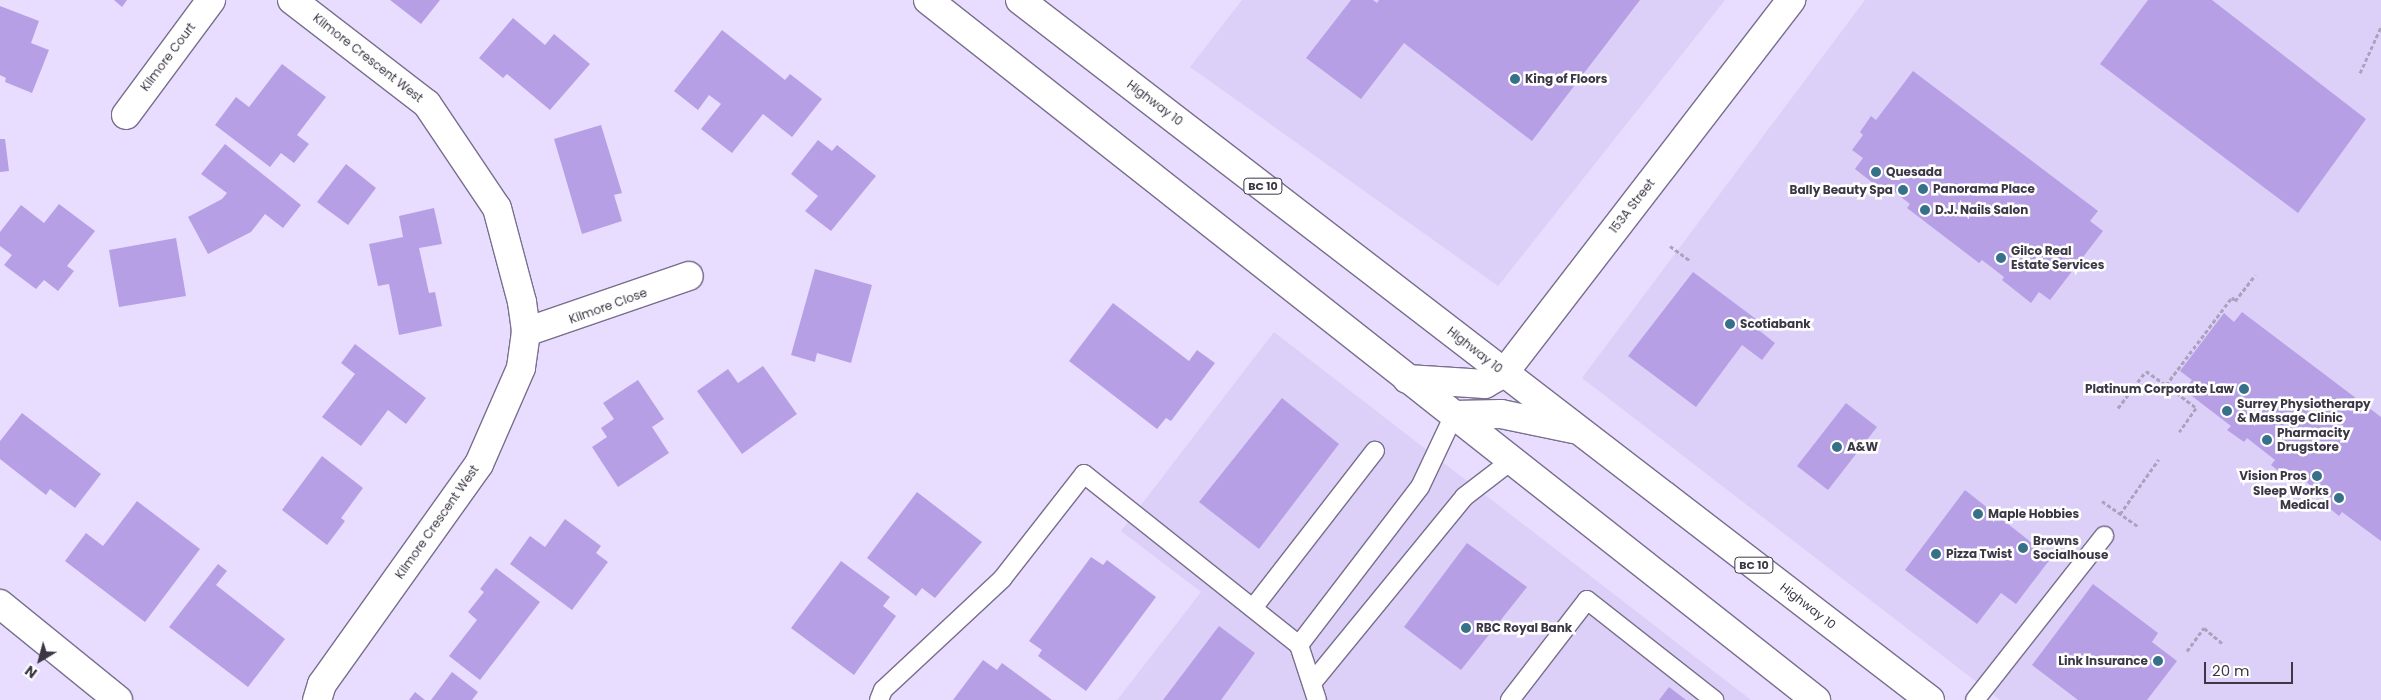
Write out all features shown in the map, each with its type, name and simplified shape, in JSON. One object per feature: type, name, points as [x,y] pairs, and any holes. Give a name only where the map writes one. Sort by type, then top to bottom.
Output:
[{"type":"main road","name":"Kilmore Court","points":[[126,115],[211,0]]},
{"type":"main road","name":"Kilmore Crescent West","points":[[292,0],[428,104],[497,208],[522,302],[526,332],[521,368],[479,464],[322,684],[317,700]]},
{"type":"main road","points":[[928,0],[1816,700]]},
{"type":"main road","name":"Highway 10","points":[[1020,0],[1930,700]]},
{"type":"main road","name":"153A Street","points":[[1504,373],[1791,0]]},
{"type":"main road","name":"Kilmore Close","points":[[526,332],[689,276]]},
{"type":"main road","points":[[1407,379],[1485,384],[1504,373]]},
{"type":"main road","points":[[1454,415],[1501,414],[1579,430]]},
{"type":"main road","points":[[0,604],[118,700]]},
{"type":"lane","points":[[1299,645],[1420,487],[1454,415]]},
{"type":"lane","points":[[1253,608],[1375,450]]},
{"type":"lane","points":[[1312,683],[1464,497],[1512,460]]},
{"type":"lane","points":[[879,700],[883,690],[1002,579],[1084,474],[1299,645],[1317,700]]},
{"type":"lane","points":[[1975,700],[2104,536]]},
{"type":"lane","points":[[1510,700],[1587,600],[1714,700]]},
{"type":"path","points":[[2360,72],[2381,27]]},
{"type":"path","points":[[1670,246],[1690,260]]},
{"type":"path","points":[[2166,385],[2232,297],[2235,301],[2255,275]]},
{"type":"path","points":[[2118,408],[2146,371],[2196,408],[2179,432]]},
{"type":"path","points":[[2120,514],[2159,459]]},
{"type":"path","points":[[2102,501],[2139,527]]},
{"type":"path","points":[[2187,651],[2204,628],[2224,644]]},
{"type":"shaded area","points":[[1242,0],[1725,0],[1498,286],[1190,67]]},
{"type":"shaded area","name":"Panorama Place","points":[[1865,0],[2381,0],[2381,700],[2000,700],[1582,378]]},
{"type":"shaded area","points":[[1274,332],[1751,700],[1117,700],[1201,592],[1121,531]]},
{"type":"building","points":[[114,0],[127,0],[122,7]]},
{"type":"building","points":[[390,0],[440,0],[421,24]]},
{"type":"building","name":"King of Floors","points":[[1351,0],[1373,0],[1377,3],[1379,0],[1640,0],[1532,141],[1404,43],[1361,99],[1306,58]]},
{"type":"building","points":[[2148,0],[2212,0],[2366,119],[2298,213],[2100,64]]},
{"type":"building","points":[[0,6],[39,21],[31,43],[49,50],[32,93],[5,82],[6,78],[0,75]]},
{"type":"building","points":[[513,18],[545,45],[554,34],[590,64],[550,110],[507,74],[503,78],[479,58]]},
{"type":"building","points":[[722,30],[785,80],[790,74],[822,99],[792,137],[763,114],[732,153],[701,129],[721,104],[709,95],[698,110],[674,91]]},
{"type":"building","points":[[282,64],[326,97],[297,135],[309,144],[294,163],[281,153],[270,167],[215,125],[236,97],[249,107]]},
{"type":"building","points":[[1913,71],[2098,211],[2090,221],[2103,231],[2050,300],[2039,292],[2031,303],[2002,280],[2004,277],[1982,260],[1979,263],[1907,208],[1910,204],[1887,186],[1883,191],[1855,169],[1863,158],[1852,150],[1863,135],[1860,132],[1871,116],[1876,120]]},
{"type":"building","points":[[601,125],[622,193],[614,195],[622,221],[582,234],[554,139]]},
{"type":"building","points":[[0,139],[5,139],[9,171],[0,172]]},
{"type":"building","points":[[818,140],[832,151],[837,145],[876,176],[831,231],[805,211],[818,196],[791,174]]},
{"type":"building","points":[[225,144],[301,205],[283,228],[265,214],[251,232],[208,254],[188,217],[222,199],[227,193],[201,174]]},
{"type":"building","points":[[346,164],[376,188],[348,225],[317,202]]},
{"type":"building","points":[[59,204],[95,231],[67,266],[74,271],[58,291],[44,280],[36,289],[4,265],[12,255],[0,246],[0,232],[21,205],[44,223]]},
{"type":"building","points":[[434,208],[442,244],[419,248],[429,293],[435,292],[442,326],[399,335],[389,284],[378,286],[369,244],[403,237],[399,216]]},
{"type":"building","points":[[176,238],[186,296],[119,307],[109,250]]},
{"type":"building","points":[[815,269],[872,285],[851,363],[817,353],[815,362],[791,355]]},
{"type":"building","points":[[1693,272],[1760,322],[1756,328],[1775,343],[1762,360],[1742,345],[1696,407],[1628,356]]},
{"type":"building","points":[[1113,303],[1189,361],[1197,350],[1215,363],[1171,421],[1166,418],[1157,429],[1069,361]]},
{"type":"building","points":[[2242,312],[2381,417],[2381,541],[2342,512],[2339,516],[2322,502],[2326,497],[2297,475],[2293,482],[2271,465],[2275,460],[2247,438],[2244,442],[2227,430],[2231,426],[2184,390],[2192,380],[2180,371],[2224,313],[2234,322]]},
{"type":"building","points":[[355,344],[426,398],[406,424],[388,410],[361,446],[322,417],[355,374],[341,363]]},
{"type":"building","points":[[763,366],[797,414],[742,454],[697,391],[728,369],[738,383]]},
{"type":"building","points":[[638,380],[664,419],[652,427],[669,453],[618,487],[592,447],[607,437],[601,428],[614,419],[603,403]]},
{"type":"building","points":[[1282,398],[1339,444],[1259,549],[1199,502]]},
{"type":"building","name":"A&W","points":[[1846,403],[1877,427],[1828,490],[1797,466]]},
{"type":"building","points":[[22,413],[101,474],[75,508],[50,489],[46,495],[0,459],[0,441]]},
{"type":"building","points":[[322,456],[363,488],[341,518],[345,521],[327,545],[282,510]]},
{"type":"building","points":[[1965,490],[2051,558],[2016,604],[2001,593],[1977,624],[1905,570]]},
{"type":"building","points":[[917,492],[982,542],[935,598],[922,588],[916,596],[867,558]]},
{"type":"building","points":[[137,501],[200,549],[145,622],[65,561],[86,533],[103,546]]},
{"type":"building","points":[[565,519],[601,546],[596,553],[608,562],[572,610],[510,564],[530,536],[545,547]]},
{"type":"building","points":[[1467,543],[1527,587],[1461,670],[1404,627]]},
{"type":"building","points":[[1091,557],[1103,565],[1107,560],[1156,597],[1086,691],[1038,656],[1042,650],[1029,641]]},
{"type":"building","points":[[841,561],[890,597],[883,606],[896,616],[854,675],[791,628]]},
{"type":"building","points":[[218,564],[227,571],[216,585],[285,639],[248,687],[169,627]]},
{"type":"building","points":[[496,568],[540,602],[480,680],[449,656],[477,620],[468,612],[484,592],[480,589]]},
{"type":"building","points":[[2093,584],[2158,633],[2152,642],[2177,661],[2147,700],[2078,700],[2032,665]]},
{"type":"building","points":[[1219,626],[1255,653],[1221,700],[1163,700]]},
{"type":"building","points":[[983,660],[997,670],[1002,663],[1052,700],[953,700]]},
{"type":"building","points":[[452,672],[478,692],[472,700],[431,700]]},
{"type":"building","points":[[1669,687],[1686,700],[1659,700]]},
{"type":"building","points":[[415,692],[425,700],[409,700]]},
{"type":"place","name":"King of Floors","points":[[1515,79]]},
{"type":"place","name":"Quesada","points":[[1876,172]]},
{"type":"place","name":"Panorama Place","points":[[1923,189]]},
{"type":"place","name":"Bally Beauty Spa","points":[[1903,190]]},
{"type":"place","name":"D.J. Nails Salon","points":[[1925,210]]},
{"type":"place","name":"Gilco Real Estate Services","points":[[2001,258]]},
{"type":"place","name":"Scotiabank","points":[[1730,324]]},
{"type":"place","name":"Platinum Corporate Law","points":[[2244,389]]},
{"type":"place","name":"Surrey Physiotherapy & Massage Clinic","points":[[2227,411]]},
{"type":"place","name":"Pharmacity Drugstore","points":[[2267,440]]},
{"type":"place","name":"A&W","points":[[1837,447]]},
{"type":"place","name":"Vision Pros","points":[[2317,476]]},
{"type":"place","name":"Sleep Works Medical","points":[[2339,498]]},
{"type":"place","name":"Maple Hobbies","points":[[1978,514]]},
{"type":"place","name":"Browns Socialhouse","points":[[2023,548]]},
{"type":"place","name":"Pizza Twist","points":[[1936,554]]},
{"type":"place","name":"RBC Royal Bank","points":[[1466,628]]},
{"type":"place","name":"Link Insurance","points":[[2158,661]]}]
